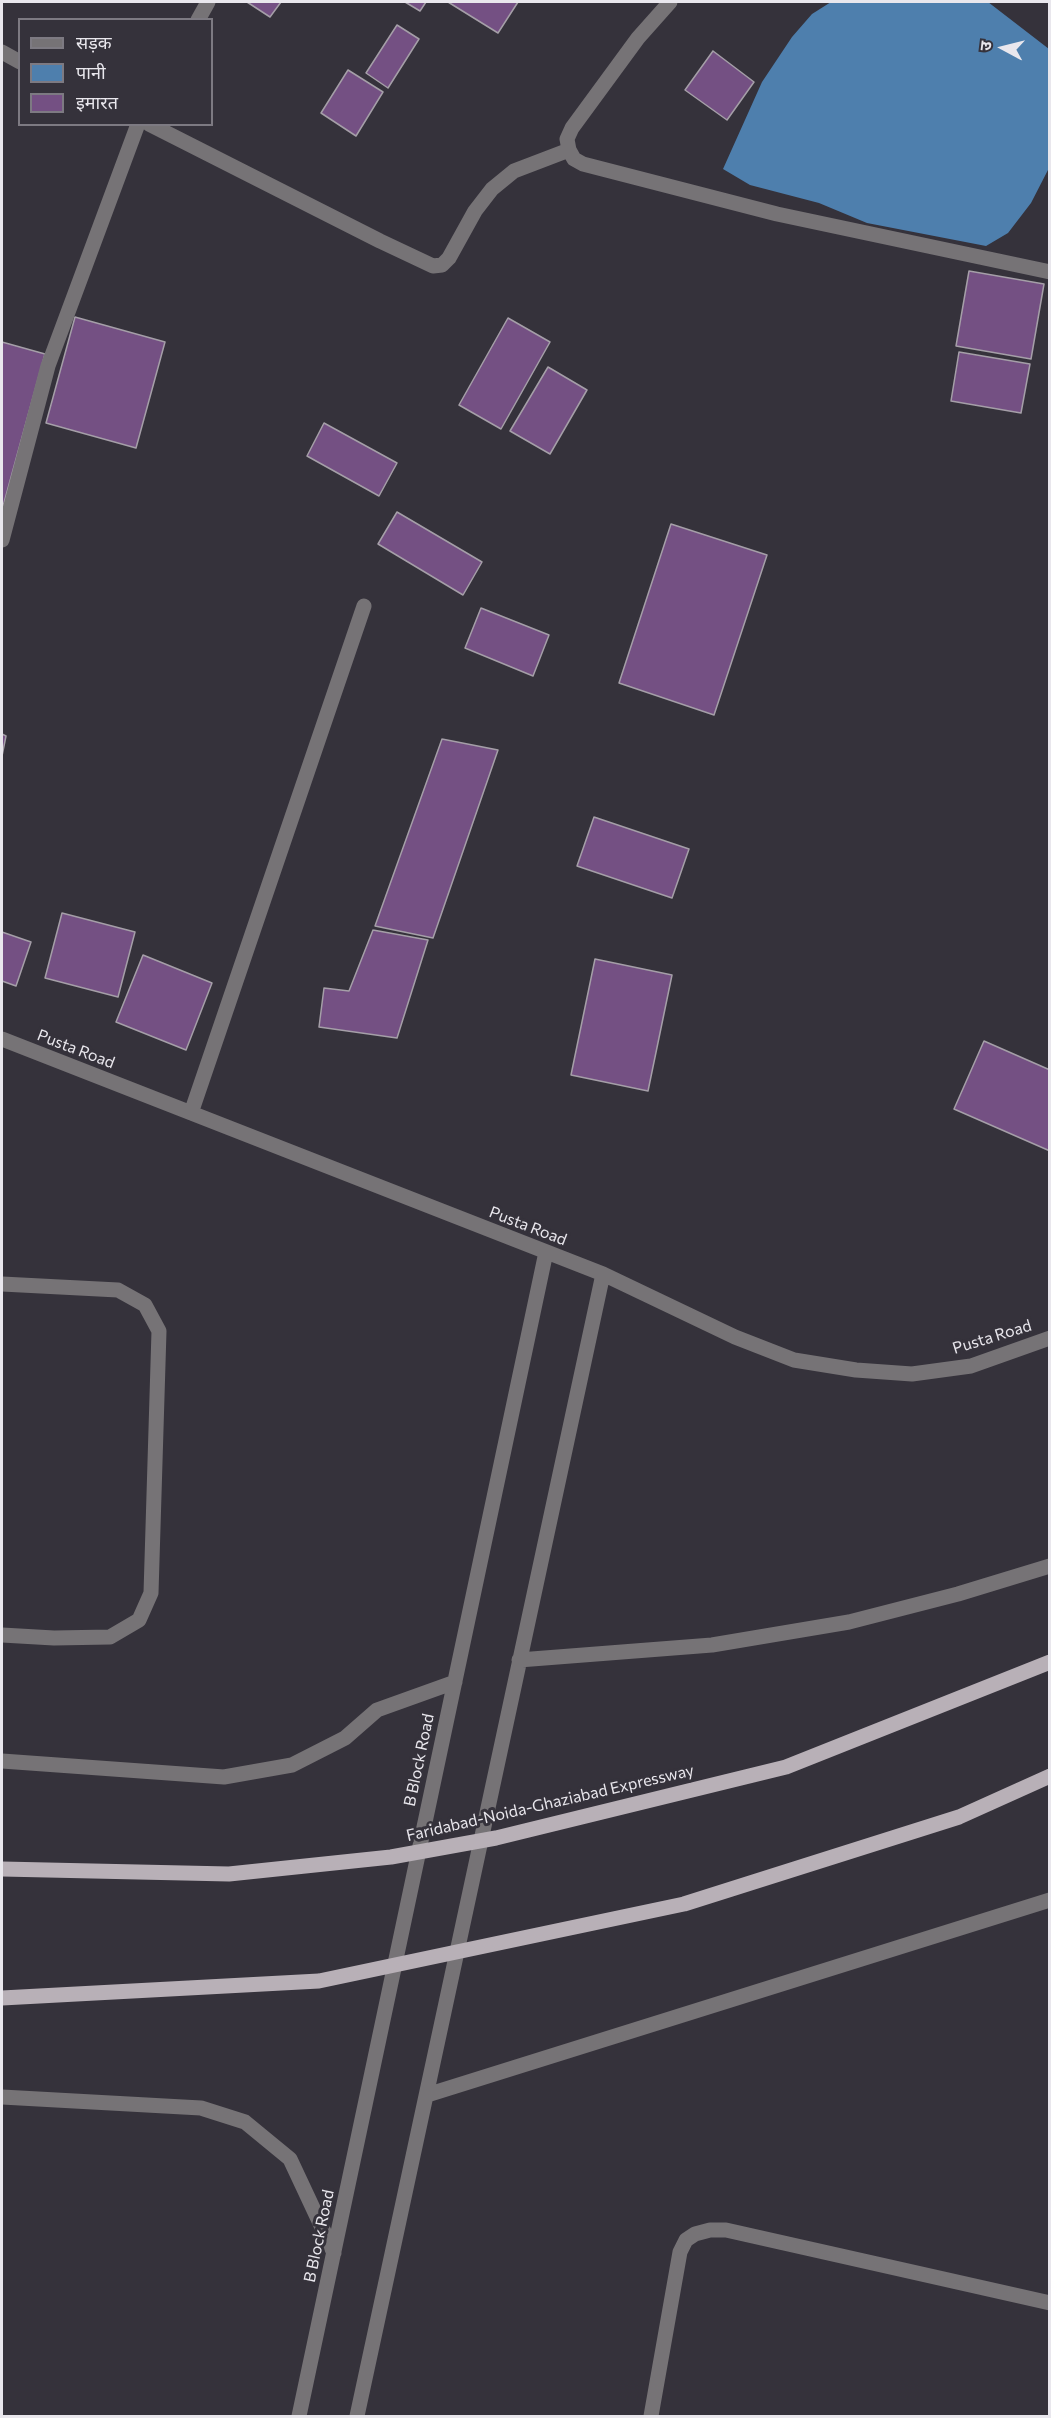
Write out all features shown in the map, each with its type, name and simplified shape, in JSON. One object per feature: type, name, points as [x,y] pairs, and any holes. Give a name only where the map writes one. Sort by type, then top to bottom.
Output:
[{"type":"main road","name":"Faridabad-Noida-Ghaziabad Expressway","points":[[2,1869],[228,1874],[392,1857],[496,1838],[786,1767],[1050,1662]]},
{"type":"main road","points":[[2,1998],[319,1981],[684,1904],[959,1817],[1050,1776]]},
{"type":"street","points":[[199,18],[208,2]]},
{"type":"street","points":[[670,2],[638,38],[572,128],[567,139],[574,159],[583,164],[766,211],[1050,272]]},
{"type":"street","points":[[2,52],[18,61]]},
{"type":"street","points":[[2,540],[48,366],[137,126]]},
{"type":"street","points":[[153,126],[434,266],[442,265],[449,258],[475,211],[492,189],[514,171],[569,150]]},
{"type":"street","points":[[191,1113],[364,606]]},
{"type":"street","name":"Pusta Road","points":[[2,1039],[603,1275],[735,1338],[794,1360],[856,1370],[912,1374],[971,1366],[1050,1338]]},
{"type":"street","name":"B Block Road","points":[[299,2416],[546,1252]]},
{"type":"street","points":[[357,2416],[603,1275]]},
{"type":"street","points":[[2,1284],[118,1290],[145,1305],[159,1331],[151,1593],[139,1620],[110,1637],[54,1638],[2,1635]]},
{"type":"street","points":[[519,1660],[712,1645],[849,1622],[958,1594],[1050,1566]]},
{"type":"street","points":[[2,1761],[224,1777],[292,1765],[345,1738],[377,1710],[455,1682]]},
{"type":"street","points":[[427,2095],[1050,1900]]},
{"type":"street","points":[[2,2097],[201,2108],[245,2122],[290,2159],[334,2253]]},
{"type":"street","points":[[651,2416],[680,2252],[686,2240],[703,2232],[726,2230],[1050,2303]]},
{"type":"water","points":[[831,2],[988,2],[1049,49],[1049,168],[1031,203],[1008,233],[986,246],[867,223],[819,203],[750,185],[723,169],[762,82],[792,37],[812,14]]},
{"type":"building","points":[[247,2],[281,2],[270,17]]},
{"type":"building","points":[[405,2],[426,2],[420,11]]},
{"type":"building","points":[[448,2],[518,2],[498,33]]},
{"type":"building","points":[[397,25],[419,39],[388,88],[366,73]]},
{"type":"building","points":[[713,51],[754,82],[727,120],[685,90]]},
{"type":"building","points":[[348,70],[383,92],[356,136],[321,113]]},
{"type":"building","points":[[969,271],[1044,284],[1031,359],[956,346]]},
{"type":"building","points":[[75,317],[165,342],[136,448],[46,423]]},
{"type":"building","points":[[508,318],[550,342],[501,429],[459,405]]},
{"type":"building","points":[[2,342],[45,354],[2,510]]},
{"type":"building","points":[[959,352],[1030,364],[1021,413],[951,401]]},
{"type":"building","points":[[548,367],[587,390],[550,454],[510,431]]},
{"type":"building","points":[[324,423],[397,463],[379,496],[307,456]]},
{"type":"building","points":[[397,512],[482,562],[463,595],[378,544]]},
{"type":"building","points":[[671,524],[767,555],[714,715],[619,683]]},
{"type":"building","points":[[481,608],[549,635],[533,676],[465,648]]},
{"type":"building","points":[[2,734],[6,736],[2,756]]},
{"type":"building","points":[[442,739],[498,750],[433,938],[375,926]]},
{"type":"building","points":[[594,817],[689,849],[672,898],[577,866]]},
{"type":"building","points":[[62,913],[135,932],[118,997],[45,978]]},
{"type":"building","points":[[373,930],[428,940],[397,1038],[319,1027],[324,988],[349,991]]},
{"type":"building","points":[[2,932],[31,942],[16,986],[2,981]]},
{"type":"building","points":[[143,955],[212,983],[186,1050],[116,1022]]},
{"type":"building","points":[[595,959],[672,975],[648,1091],[571,1075]]},
{"type":"building","points":[[984,1041],[1050,1070],[1050,1151],[954,1109]]}]
